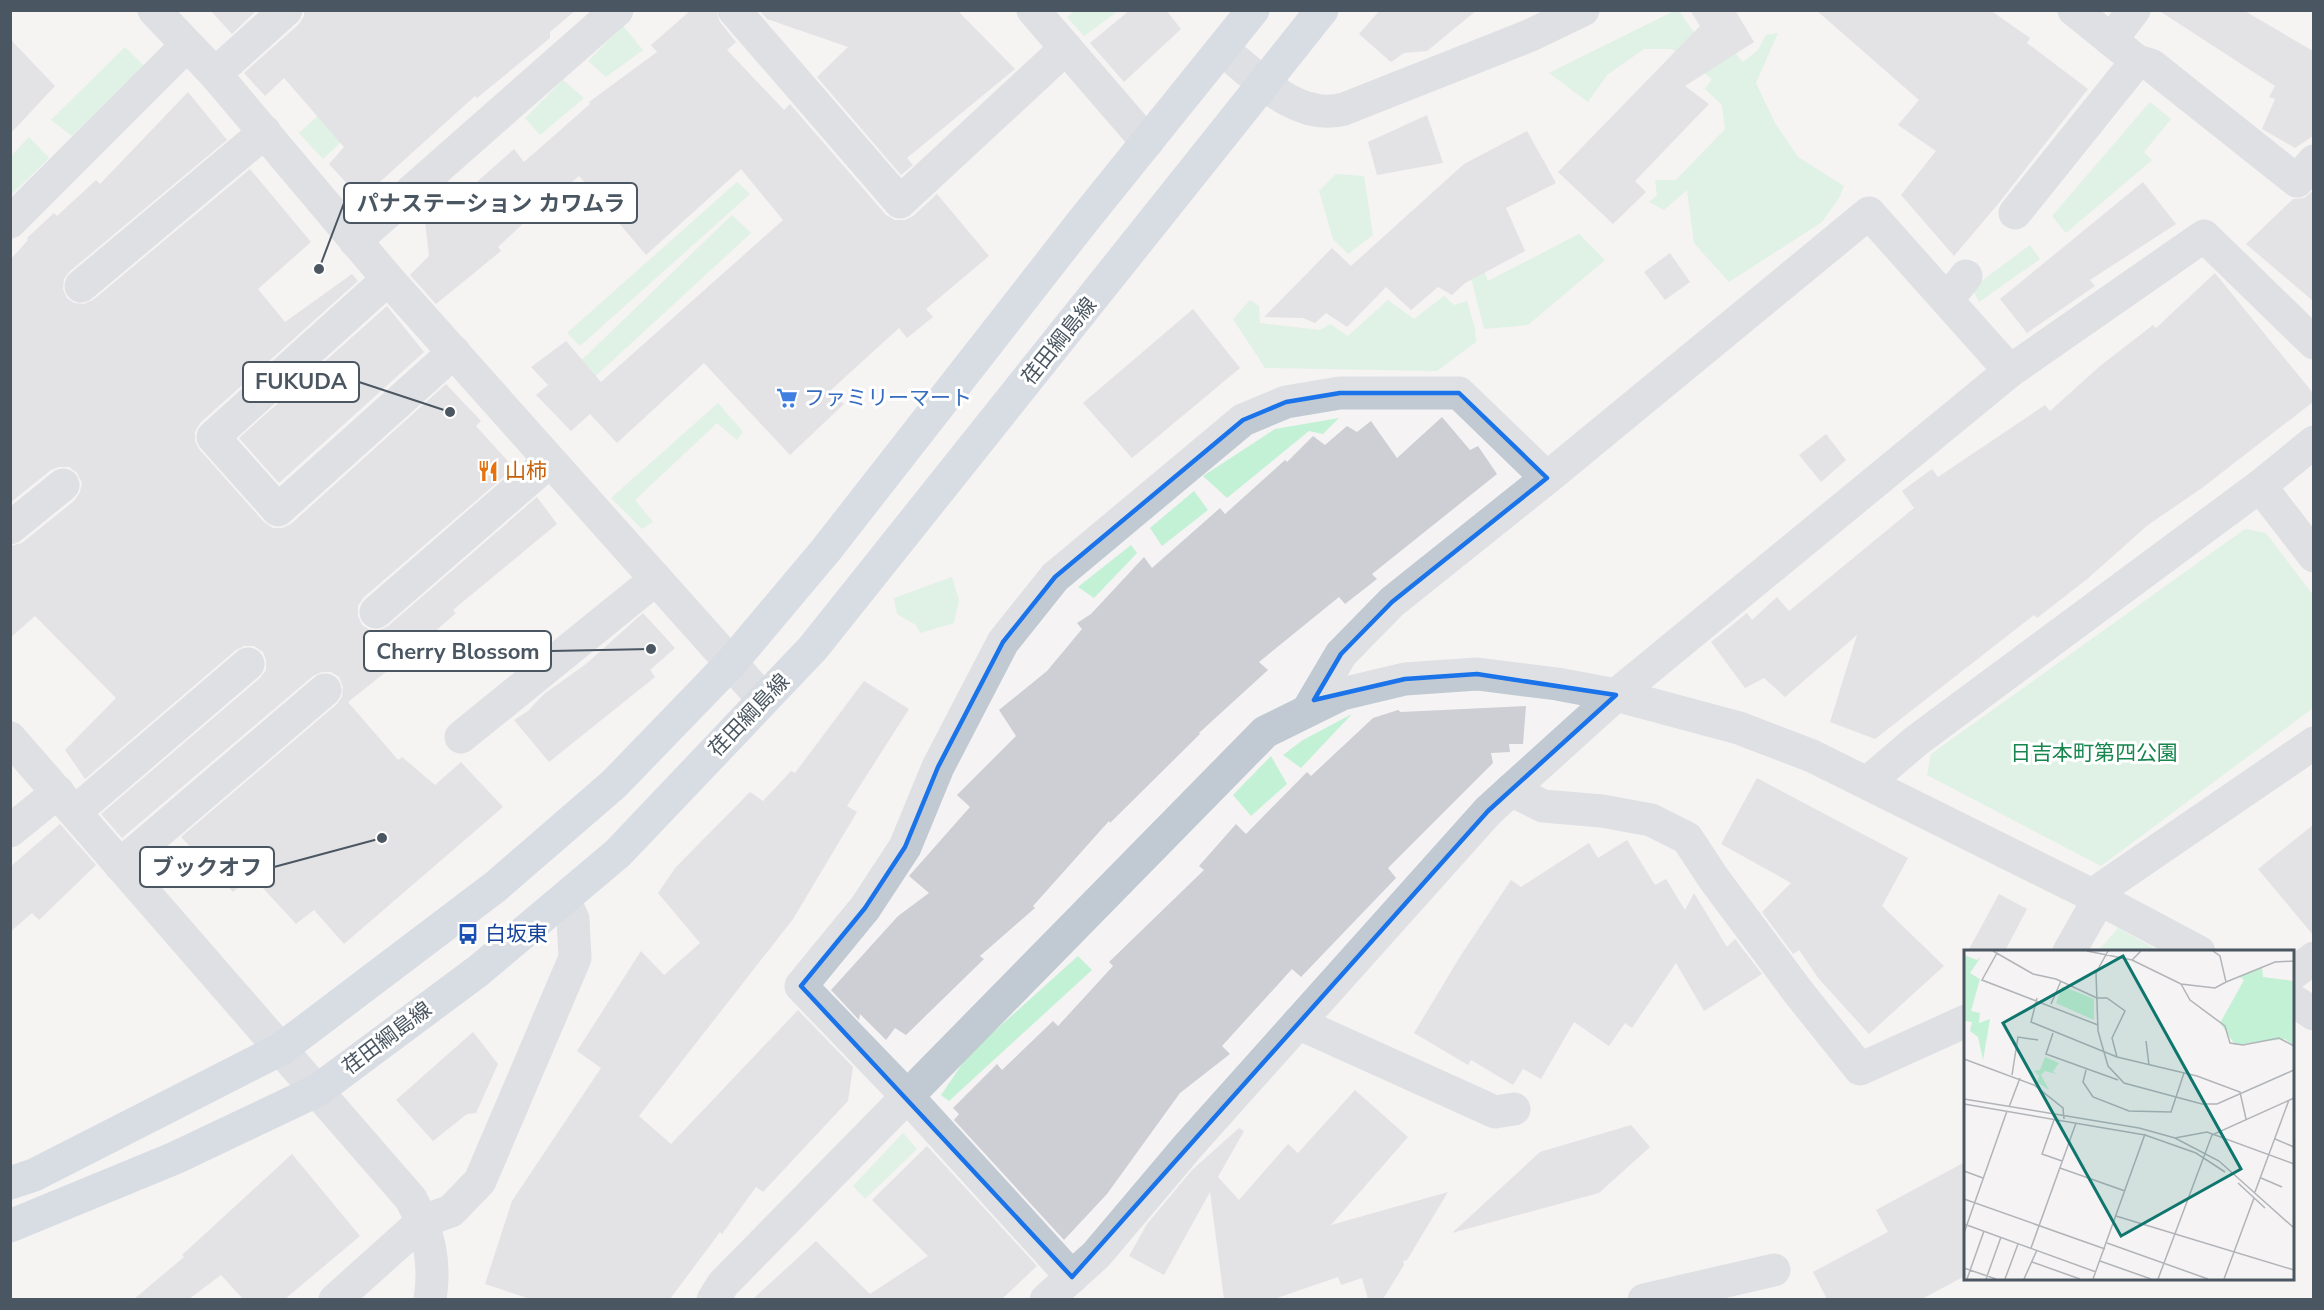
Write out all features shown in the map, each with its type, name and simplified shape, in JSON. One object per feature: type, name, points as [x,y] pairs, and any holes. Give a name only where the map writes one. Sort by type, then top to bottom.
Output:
[{"type":"main road","points":[[10,1183],[34,1175],[280,1049],[495,887],[614,784],[731,663],[826,550],[1083,220],[1253,10]]},
{"type":"main road","name":"荏田綱島線","points":[[10,1226],[175,1158],[318,1090],[478,970],[618,853],[813,648],[1322,10]]},
{"type":"street","points":[[154,10],[215,74],[388,279],[763,699]]},
{"type":"street","points":[[215,74],[286,10]]},
{"type":"street","points":[[355,241],[617,10]]},
{"type":"street","points":[[734,10],[900,202],[1066,48]]},
{"type":"street","points":[[1033,10],[1148,142]]},
{"type":"street","points":[[1222,49],[1288,101],[1318,112],[1336,111],[1531,35],[1583,10]]},
{"type":"street","points":[[2074,10],[2137,61],[2151,65],[2297,181],[2313,161]]},
{"type":"street","points":[[2111,40],[2134,10]]},
{"type":"street","points":[[10,222],[187,45]]},
{"type":"street","points":[[2015,213],[2137,61]]},
{"type":"street","points":[[81,286],[265,132]]},
{"type":"street","points":[[1308,710],[1341,654],[1392,602],[1547,478],[1869,213],[1956,288],[2010,371]]},
{"type":"street","points":[[1046,1299],[1096,1255],[1189,1145],[1488,811],[1616,695],[2010,371],[2204,236],[2313,343]]},
{"type":"street","points":[[388,279],[213,437],[278,510],[454,352]]},
{"type":"street","points":[[1072,1277],[907,1096],[801,986],[866,908],[906,847],[938,767],[1003,642],[1055,577],[1243,420],[1286,402],[1340,393],[1459,393],[1547,478]]},
{"type":"street","points":[[1867,783],[1916,741],[2260,486],[2313,442]]},
{"type":"street","points":[[376,612],[550,461]]},
{"type":"street","points":[[10,528],[63,485]]},
{"type":"street","points":[[2260,486],[2313,556]]},
{"type":"street","points":[[461,737],[656,579]]},
{"type":"street","points":[[10,831],[66,802],[248,664]]},
{"type":"street","points":[[712,1299],[723,1284],[1265,732],[1342,694],[1405,679],[1476,674],[1557,684],[1616,695],[1739,728],[1812,756],[2096,897],[2197,950]]},
{"type":"street","points":[[120,865],[325,690]]},
{"type":"street","points":[[10,738],[411,1199],[423,1221],[432,1252],[433,1285],[430,1299]]},
{"type":"street","points":[[2070,950],[2096,897],[2313,743]]},
{"type":"street","points":[[1511,790],[1543,806],[1602,811],[1651,820],[1687,838],[1714,879],[1799,993],[1860,1070],[1964,1022]]},
{"type":"street","points":[[335,1299],[423,1221],[452,1211],[474,1189],[484,1171],[575,958],[573,919],[564,900]]},
{"type":"street","points":[[2294,972],[2313,958]]},
{"type":"street","points":[[2294,1001],[2313,1014]]},
{"type":"street","points":[[1298,1023],[1495,1112],[1514,1109]]},
{"type":"street","points":[[1644,1299],[1774,1270]]},
{"type":"highlighted area","points":[[1340,393],[1459,393],[1547,478],[1392,602],[1341,654],[1314,700],[1405,679],[1477,674],[1616,695],[1488,811],[1072,1277],[801,986],[865,908],[905,847],[938,767],[1003,642],[1055,577],[1243,420],[1286,402]]},
{"type":"green space","points":[[433,11],[430,58],[323,159],[299,133]]},
{"type":"green space","points":[[1075,11],[1118,11],[1084,36],[1067,17]]},
{"type":"green space","points":[[1674,11],[1679,11],[1712,58],[1731,48],[1743,62],[1758,50],[1766,35],[1778,33],[1756,83],[1775,123],[1798,157],[1844,186],[1839,198],[1822,222],[1729,282],[1694,243],[1687,190],[1664,210],[1649,202],[1657,195],[1655,180],[1676,180],[1725,129],[1722,105],[1705,89],[1712,79],[1672,49],[1644,49],[1607,75],[1588,102],[1549,73]]},
{"type":"green space","points":[[623,26],[643,50],[606,77],[588,61]]},
{"type":"green space","points":[[125,47],[144,66],[72,136],[51,120]]},
{"type":"green space","points":[[563,80],[584,98],[540,135],[525,118]]},
{"type":"green space","points":[[2150,102],[2171,119],[2144,152],[2152,160],[2066,233],[2052,216]]},
{"type":"green space","points":[[29,137],[49,158],[11,195],[11,156]]},
{"type":"green space","points":[[1336,174],[1364,176],[1373,235],[1348,254],[1333,239],[1319,191]]},
{"type":"green space","points":[[737,182],[750,194],[580,346],[567,333]]},
{"type":"green space","points":[[732,215],[751,233],[575,395],[558,379],[587,355]]},
{"type":"green space","points":[[1467,231],[1488,281],[1579,234],[1605,260],[1528,325],[1484,329],[1460,235]]},
{"type":"green space","points":[[2030,245],[2040,259],[1979,302],[1972,288]]},
{"type":"green space","points":[[1444,296],[1454,305],[1467,301],[1475,329],[1476,342],[1437,371],[1265,368],[1233,319],[1250,300],[1259,306],[1260,323],[1320,330],[1330,324],[1348,336],[1388,300],[1414,319]]},
{"type":"green space","points":[[718,403],[743,432],[737,440],[717,423],[635,500],[653,522],[642,529],[611,498]]},
{"type":"green space","points":[[1339,418],[1323,434],[1309,431],[1227,498],[1203,476],[1275,429]]},
{"type":"green space","points":[[1194,491],[1208,510],[1162,546],[1150,528]]},
{"type":"green space","name":"日吉本町第四公園","points":[[2245,529],[2266,533],[2313,595],[2313,708],[2101,866],[1927,775],[1931,754]]},
{"type":"green space","points":[[1131,545],[1137,553],[1094,598],[1078,587]]},
{"type":"green space","points":[[952,577],[959,600],[954,623],[920,633],[916,625],[897,614],[894,598]]},
{"type":"green space","points":[[1352,714],[1301,768],[1283,755],[1303,740]]},
{"type":"green space","points":[[1271,756],[1287,784],[1251,816],[1233,795]]},
{"type":"green space","points":[[2118,928],[2157,950],[2099,950]]},
{"type":"green space","points":[[1078,956],[1092,970],[949,1101],[941,1095],[969,1054]]},
{"type":"green space","points":[[903,1133],[917,1149],[865,1199],[853,1186]]},
{"type":"building","points":[[210,10],[257,10],[232,34]]},
{"type":"building","points":[[304,10],[576,10],[550,32],[550,38],[477,98],[475,96],[361,199],[329,164],[344,147],[284,78],[265,96],[244,73],[299,24],[304,16]]},
{"type":"building","points":[[691,10],[716,10],[720,22],[736,42],[727,50],[784,110],[790,104],[886,215],[895,220],[905,220],[913,216],[937,194],[989,256],[926,309],[933,317],[907,338],[899,328],[831,390],[844,404],[790,455],[704,363],[617,443],[590,414],[571,431],[536,395],[548,385],[531,367],[566,341],[601,382],[783,220],[741,169],[646,255],[579,176],[562,191],[560,189],[498,247],[501,251],[436,304],[410,275],[429,256],[425,221],[469,189],[514,149],[524,162],[590,104],[589,102],[657,52],[651,45]]},
{"type":"building","points":[[759,10],[957,10],[1015,69],[907,158],[913,165],[901,175],[817,77],[848,47],[767,19]]},
{"type":"building","points":[[1130,10],[1166,10],[1181,29],[1124,82],[1090,43]]},
{"type":"building","points":[[1380,10],[1477,10],[1427,51],[1404,53],[1391,62],[1359,34]]},
{"type":"building","points":[[1690,10],[1735,10],[1754,42],[1685,86],[1709,104],[1635,181],[1646,192],[1613,224],[1558,172],[1700,26]]},
{"type":"building","points":[[1816,10],[1990,10],[2030,38],[2027,43],[2088,89],[1954,256],[1901,195],[1936,151],[1898,125],[1919,100]]},
{"type":"building","points":[[2158,10],[2243,10],[2313,51],[2313,136],[2295,148],[2262,129],[2275,99],[2269,97],[2275,86]]},
{"type":"building","points":[[10,39],[55,86],[10,134]]},
{"type":"building","points":[[188,92],[227,140],[69,272],[64,279],[63,289],[67,298],[74,303],[84,304],[93,300],[250,169],[311,242],[258,289],[285,322],[352,274],[358,281],[200,423],[195,432],[195,441],[199,449],[264,522],[273,528],[282,528],[291,524],[446,384],[481,421],[476,426],[514,468],[363,598],[358,606],[358,616],[362,625],[370,630],[380,630],[388,626],[537,497],[557,524],[453,610],[456,613],[416,648],[348,702],[398,760],[402,757],[435,785],[461,762],[503,807],[344,944],[314,910],[296,924],[252,876],[233,892],[181,837],[337,704],[342,697],[343,687],[339,677],[331,672],[322,672],[313,676],[122,838],[101,814],[260,678],[266,670],[263,652],[254,646],[244,646],[236,650],[85,779],[65,750],[116,698],[35,616],[10,638],[10,546],[22,543],[75,500],[82,483],[77,473],[69,467],[59,467],[51,470],[10,503],[10,260],[28,240],[27,238],[54,213],[57,216],[96,180],[100,184]]},
{"type":"building","points":[[1427,115],[1443,163],[1377,175],[1368,142]]},
{"type":"building","points":[[1527,131],[1556,183],[1506,208],[1525,251],[1465,283],[1452,295],[1438,287],[1411,310],[1386,287],[1347,327],[1326,313],[1315,323],[1303,318],[1264,317],[1332,248],[1351,266],[1464,164]]},
{"type":"building","points":[[2143,182],[2176,224],[2090,280],[2095,286],[2027,333],[2000,299]]},
{"type":"building","points":[[2313,191],[2313,301],[2246,244],[2293,199],[2304,198]]},
{"type":"building","points":[[1670,253],[1690,282],[1665,300],[1644,272]]},
{"type":"building","points":[[2215,273],[2313,393],[2313,402],[2202,488],[2148,525],[2086,580],[2037,618],[2034,615],[1875,739],[1830,722],[1857,635],[1785,697],[1764,678],[1745,688],[1711,642],[1747,613],[1752,620],[1777,597],[1789,611],[1914,508],[1902,491],[1932,469],[1938,477],[2045,405],[2050,411],[2100,366],[2153,325],[2156,328]]},
{"type":"building","points":[[387,306],[424,352],[279,483],[239,438]]},
{"type":"building","points":[[1193,309],[1240,368],[1132,458],[1083,403]]},
{"type":"building","points":[[1442,417],[1470,450],[1478,446],[1497,474],[1372,574],[1377,579],[1345,604],[1339,597],[1259,662],[1268,670],[1199,733],[1110,823],[1109,821],[1033,906],[1035,908],[980,956],[984,959],[906,1035],[895,1028],[886,1040],[860,1014],[859,1020],[831,990],[898,916],[929,893],[909,876],[970,807],[957,795],[1016,736],[999,710],[1047,671],[1082,629],[1077,623],[1091,614],[1144,557],[1152,568],[1220,508],[1225,514],[1285,460],[1287,462],[1313,436],[1325,445],[1347,426],[1357,432],[1371,421],[1397,458]]},
{"type":"building","points":[[1826,434],[1846,460],[1821,482],[1799,455]]},
{"type":"building","points":[[643,613],[675,648],[650,670],[655,677],[549,762],[514,720],[528,711],[544,694],[586,664]]},
{"type":"building","points":[[864,681],[909,709],[847,806],[857,812],[793,919],[639,1116],[671,1144],[798,1010],[853,1067],[848,1101],[763,1192],[756,1187],[670,1299],[530,1299],[485,1284],[512,1201],[601,1068],[577,1051],[641,951],[664,975],[700,943],[658,893],[676,867],[750,792],[763,801],[791,771],[795,773]]},
{"type":"building","points":[[1526,706],[1523,744],[1509,744],[1510,752],[1491,753],[1493,763],[1388,868],[1396,878],[1301,977],[1292,969],[1222,1046],[1230,1054],[1180,1093],[1107,1194],[1064,1240],[954,1120],[959,1114],[953,1108],[997,1064],[1002,1070],[1053,1021],[1058,1026],[1113,966],[1109,962],[1204,870],[1199,866],[1236,824],[1246,834],[1307,772],[1311,776],[1373,718],[1398,710],[1401,712]]},
{"type":"building","points":[[1757,778],[1908,858],[1882,906],[1944,966],[1869,1034],[1819,979],[1799,950],[1793,954],[1762,912],[1791,883],[1721,844]]},
{"type":"building","points":[[60,824],[96,865],[39,920],[32,913],[10,932],[10,867]]},
{"type":"building","points":[[2313,825],[2313,935],[2258,869]]},
{"type":"building","points":[[1627,840],[1655,885],[1666,879],[1685,910],[1694,893],[1727,947],[1735,939],[1762,974],[1704,1011],[1676,963],[1632,1028],[1625,1023],[1609,1046],[1574,1022],[1541,1079],[1523,1069],[1513,1085],[1471,1060],[1468,1065],[1414,1033],[1461,955],[1511,880],[1521,887],[1589,843],[1598,858]]},
{"type":"building","points":[[1999,894],[2027,909],[2006,950],[1969,950]]},
{"type":"building","points":[[473,1032],[498,1064],[476,1113],[467,1114],[433,1141],[396,1100]]},
{"type":"building","points":[[1355,1090],[1408,1137],[1331,1225],[1448,1192],[1407,1260],[1403,1261],[1404,1265],[1383,1299],[1368,1299],[1362,1278],[1341,1285],[1338,1277],[1274,1299],[1224,1299],[1210,1192],[1164,1275],[1129,1256],[1147,1224],[1192,1170],[1239,1128],[1244,1131],[1218,1177],[1239,1200],[1288,1144],[1298,1153]]},
{"type":"building","points":[[1631,1125],[1650,1147],[1599,1193],[1452,1233],[1540,1152]]},
{"type":"building","points":[[927,1146],[1037,1266],[1002,1299],[753,1299],[816,1241],[870,1294],[928,1256],[872,1200]]},
{"type":"building","points":[[292,1154],[360,1236],[285,1299],[243,1299],[221,1275],[189,1299],[134,1299],[184,1257],[182,1255]]},
{"type":"building","points":[[1964,1163],[1964,1277],[1922,1299],[1827,1299],[1813,1272],[1888,1232],[1876,1210]]},
{"type":"place","name":"パナステーション カワムラ","points":[[319,269]]},
{"type":"place","name":"ファミリーマート","points":[[787,398]]},
{"type":"place","name":"FUKUDA","points":[[450,412]]},
{"type":"place","name":"山柿","points":[[488,471]]},
{"type":"place","name":"Cherry Blossom","points":[[651,649]]},
{"type":"place","name":"ブックオフ","points":[[382,838]]},
{"type":"place","name":"白坂東","points":[[468,934]]}]
